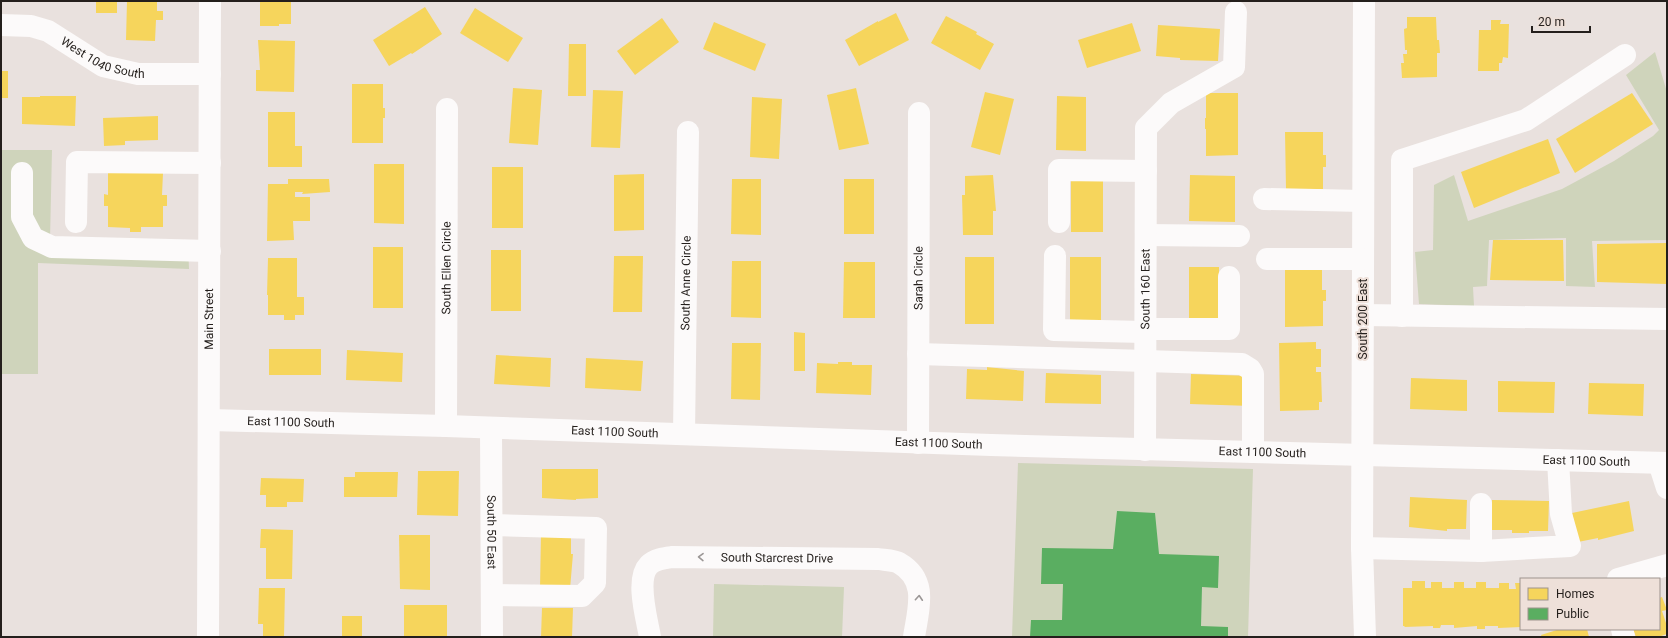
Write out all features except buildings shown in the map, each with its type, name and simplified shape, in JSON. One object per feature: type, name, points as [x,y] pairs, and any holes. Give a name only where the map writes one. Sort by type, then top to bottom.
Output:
[{"type":"street","name":"Main Street","points":[[208,637],[210,420],[210,1]]},
{"type":"street","name":"South 200 East","points":[[1364,1],[1362,548],[1365,637]]},
{"type":"street","name":"South 160 East","points":[[1145,450],[1146,128],[1171,103],[1234,66],[1236,12]]},
{"type":"street","name":"West 1040 South","points":[[1,25],[39,28],[48,31],[103,66],[138,74],[210,74]]},
{"type":"street","points":[[1402,316],[1402,160],[1526,120],[1624,56]]},
{"type":"street","name":"South Ellen Circle","points":[[446,426],[447,109]]},
{"type":"street","name":"Sarah Circle","points":[[918,443],[919,113]]},
{"type":"street","name":"South Anne Circle","points":[[684,434],[688,132]]},
{"type":"street","points":[[76,222],[77,162],[210,163]]},
{"type":"street","points":[[1058,222],[1059,170],[1146,171]]},
{"type":"street","points":[[22,173],[22,217],[33,238],[52,247],[210,251]]},
{"type":"street","points":[[1264,199],[1363,201]]},
{"type":"street","points":[[1146,235],[1239,236]]},
{"type":"street","points":[[1054,256],[1054,330],[1145,331],[1229,329],[1229,277]]},
{"type":"street","points":[[1267,259],[1363,259]]},
{"type":"street","points":[[1363,315],[1667,319]]},
{"type":"street","points":[[918,354],[1242,364],[1250,369],[1253,374],[1253,452]]},
{"type":"street","name":"East 1100 South","points":[[210,420],[446,426],[1145,450],[1663,463]]},
{"type":"street","name":"South 50 East","points":[[491,428],[492,637]]},
{"type":"street","points":[[1362,548],[1481,551],[1570,546],[1561,514],[1558,460]]},
{"type":"street","points":[[1663,463],[1667,488]]},
{"type":"street","points":[[1481,504],[1481,551]]},
{"type":"street","points":[[492,525],[596,528],[595,582],[582,596],[492,595]]},
{"type":"street","name":"South Starcrest Drive","points":[[650,637],[643,597],[644,571],[656,560],[680,557],[878,559],[898,562],[911,571],[919,584],[920,597],[914,637]]},
{"type":"street","points":[[1622,578],[1667,565]]},
{"type":"green space","points":[[1655,52],[1667,92],[1667,240],[1592,241],[1595,287],[1566,286],[1566,238],[1489,240],[1487,286],[1473,287],[1474,306],[1419,304],[1415,252],[1433,250],[1434,185],[1454,175],[1468,221],[1562,189],[1614,161],[1653,136],[1659,130],[1626,75]]},
{"type":"green space","points":[[1,150],[52,150],[50,240],[188,245],[189,269],[38,263],[38,374],[1,374]]},
{"type":"green space","points":[[1018,463],[1253,469],[1248,637],[1012,637]]},
{"type":"green space","points":[[714,584],[844,587],[842,637],[713,637]]}]
